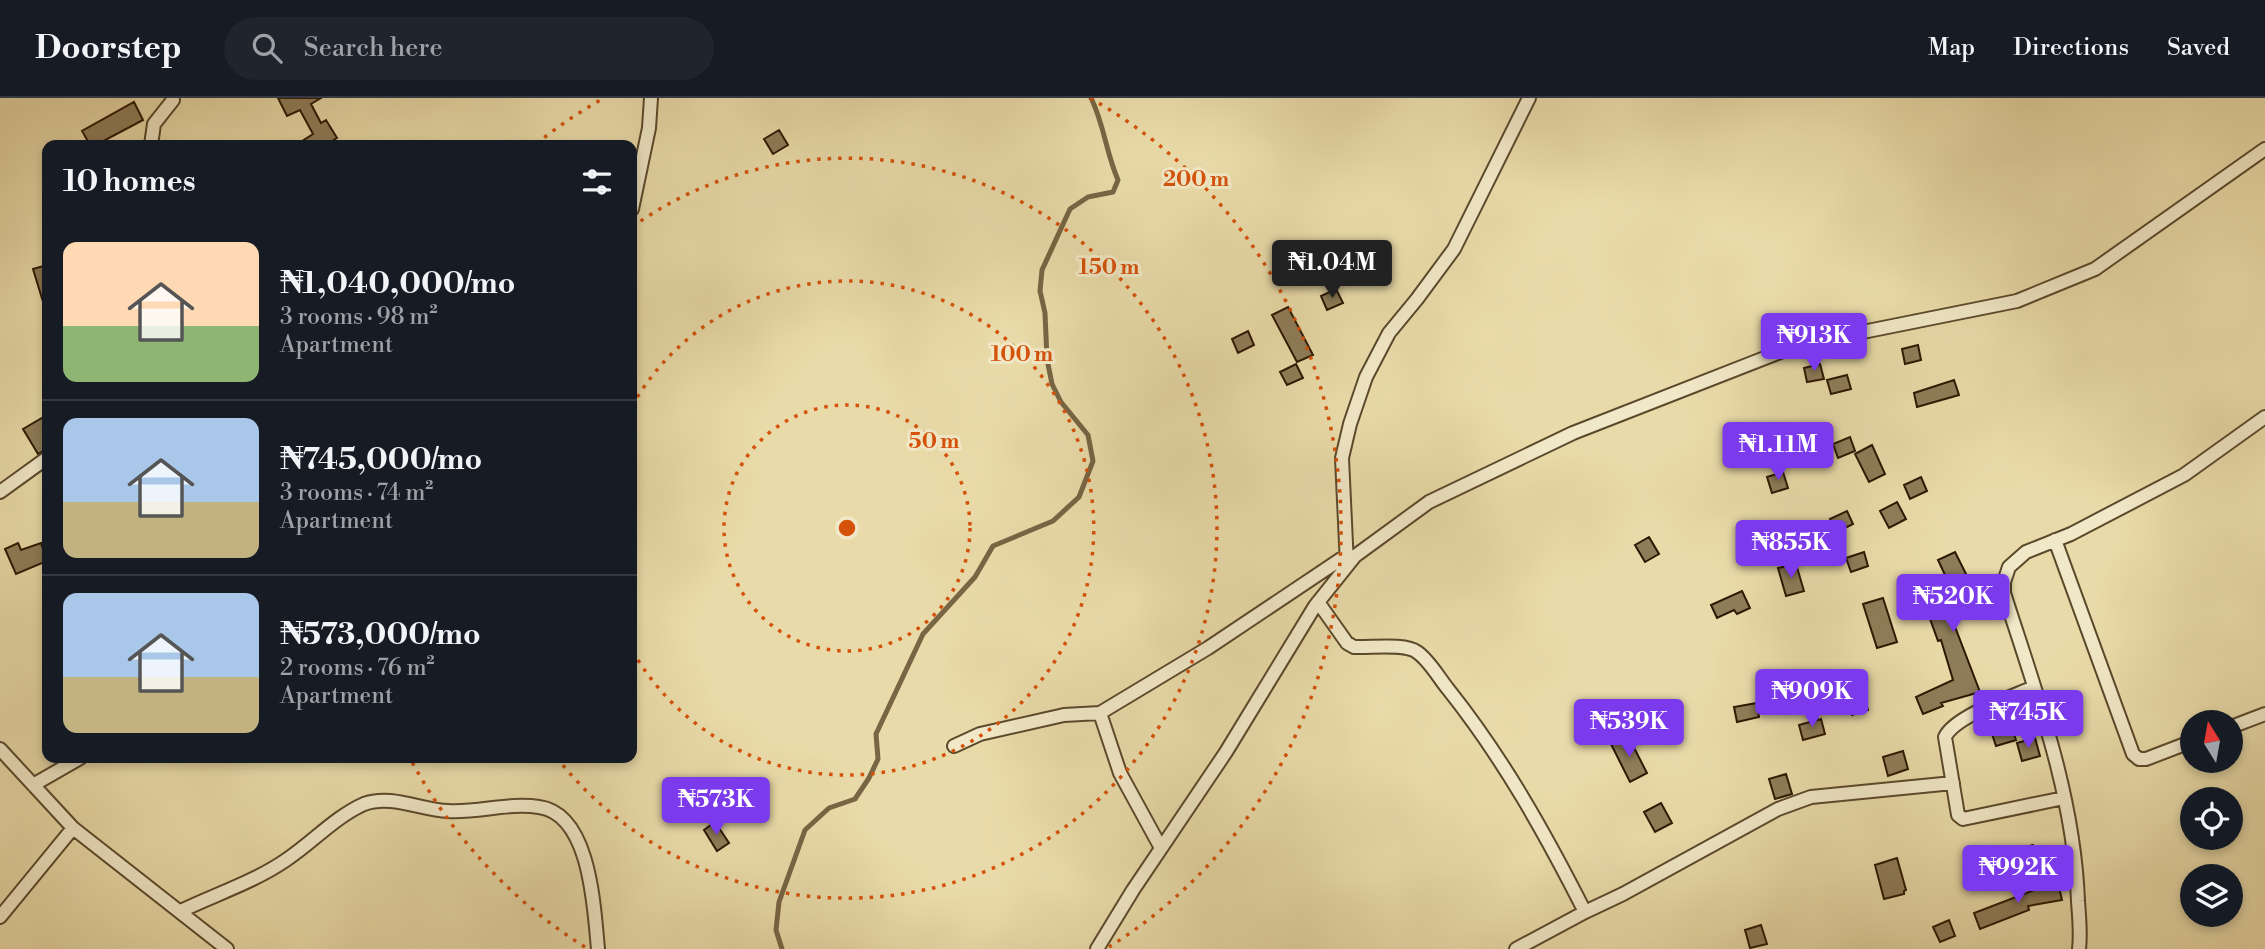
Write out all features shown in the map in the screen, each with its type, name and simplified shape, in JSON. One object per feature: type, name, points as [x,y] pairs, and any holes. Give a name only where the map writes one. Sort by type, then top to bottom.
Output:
[{"type":"street","points":[[637,185],[649,128],[651,98]]},
{"type":"street","points":[[1097,949],[1347,560],[1342,458],[1366,377],[1389,333],[1454,249],[1529,98]]},
{"type":"street","points":[[151,140],[153,124],[171,99]]},
{"type":"street","points":[[954,746],[980,734],[1052,718],[1100,713],[1355,556],[1429,502],[1573,433],[1798,345],[2017,301],[2095,269],[2265,149]]},
{"type":"street","points":[[2080,949],[2077,871],[2064,798],[2051,738],[2004,593],[2009,567],[2026,552],[2184,475],[2265,417]]},
{"type":"street","points":[[0,492],[42,462]]},
{"type":"street","points":[[2055,540],[2133,754],[2139,759],[2146,759],[2180,746]]},
{"type":"street","points":[[1318,602],[1347,643],[1354,647],[1406,648],[1417,652],[1429,665],[1468,714],[1522,793],[1585,912]]},
{"type":"street","points":[[2034,687],[1960,721],[1948,730],[1945,737],[1958,816],[1963,820],[2064,798]]},
{"type":"street","points":[[1100,713],[1120,773],[1161,848]]},
{"type":"street","points":[[2244,722],[2265,714]]},
{"type":"street","points":[[0,749],[73,828],[227,949]]},
{"type":"street","points":[[33,785],[71,763]]},
{"type":"street","points":[[1516,949],[1623,894],[1769,813],[1811,797],[1952,783]]},
{"type":"street","points":[[181,911],[256,878],[288,859],[325,828],[364,804],[384,799],[449,811],[539,807],[559,814],[572,829],[592,883],[598,949]]},
{"type":"street","points":[[0,917],[73,828]]},
{"type":"building","points":[[278,98],[321,98],[311,104],[321,123],[326,120],[337,138],[304,140],[313,134],[300,110],[287,116]]},
{"type":"building","points":[[134,102],[143,120],[105,140],[87,140],[82,131]]},
{"type":"building","points":[[779,130],[788,145],[773,154],[764,139]]},
{"type":"building","points":[[42,266],[42,298],[33,269]]},
{"type":"building","points":[[1336,289],[1343,303],[1327,310],[1321,296]]},
{"type":"building","points":[[1288,307],[1313,355],[1297,362],[1272,315]]},
{"type":"building","points":[[1248,331],[1254,345],[1238,353],[1232,339]]},
{"type":"building","points":[[1918,345],[1921,360],[1905,364],[1902,349]]},
{"type":"building","points":[[1296,364],[1303,378],[1287,385],[1280,372]]},
{"type":"building","points":[[1820,364],[1824,379],[1807,382],[1804,368]]},
{"type":"building","points":[[1847,375],[1851,389],[1831,394],[1827,380]]},
{"type":"building","points":[[1954,380],[1959,395],[1917,407],[1914,393]]},
{"type":"building","points":[[42,418],[42,452],[38,454],[23,429]]},
{"type":"building","points":[[1850,437],[1855,451],[1838,458],[1833,444]]},
{"type":"building","points":[[1872,445],[1885,474],[1869,482],[1855,454]]},
{"type":"building","points":[[1783,472],[1788,488],[1772,493],[1767,477]]},
{"type":"building","points":[[1921,477],[1927,491],[1910,499],[1904,485]]},
{"type":"building","points":[[1897,502],[1906,519],[1889,528],[1880,511]]},
{"type":"building","points":[[1847,511],[1853,524],[1837,532],[1830,519]]},
{"type":"building","points":[[1649,537],[1659,554],[1645,562],[1635,545]]},
{"type":"building","points":[[18,543],[21,550],[41,543],[42,563],[16,574],[5,549]]},
{"type":"building","points":[[1864,552],[1868,566],[1851,572],[1846,558]]},
{"type":"building","points":[[1955,552],[1971,584],[1985,579],[1991,597],[1949,611],[1980,692],[1941,703],[1943,706],[1923,714],[1916,697],[1953,680],[1941,640],[1938,641],[1924,602],[1953,592],[1938,560]]},
{"type":"building","points":[[1796,564],[1804,591],[1786,596],[1778,568]]},
{"type":"building","points":[[1742,591],[1750,608],[1737,614],[1734,610],[1717,618],[1711,605]]},
{"type":"building","points":[[1883,598],[1897,642],[1877,648],[1863,604]]},
{"type":"building","points":[[1825,670],[1835,702],[1819,708],[1808,675]]},
{"type":"building","points":[[1863,693],[1868,710],[1852,715],[1847,698]]},
{"type":"building","points":[[1757,703],[1759,717],[1737,722],[1734,707]]},
{"type":"building","points":[[1821,719],[1825,734],[1803,740],[1799,725]]},
{"type":"building","points":[[2010,722],[2016,740],[1996,746],[1990,728]]},
{"type":"building","points":[[1628,736],[1647,773],[1630,782],[1611,744]]},
{"type":"building","points":[[2035,738],[2040,756],[2022,761],[2017,743]]},
{"type":"building","points":[[1903,751],[1908,769],[1888,776],[1883,757]]},
{"type":"building","points":[[1786,774],[1792,794],[1775,799],[1769,779]]},
{"type":"building","points":[[1661,803],[1672,823],[1655,832],[1644,812]]},
{"type":"building","points":[[715,822],[729,843],[717,851],[704,830]]},
{"type":"building","points":[[2033,845],[2038,862],[2003,871],[1999,854]]},
{"type":"building","points":[[1897,858],[1906,890],[1904,894],[1884,899],[1875,865]]},
{"type":"building","points":[[2058,883],[2062,900],[2028,906],[2029,910],[1980,929],[1974,913]]},
{"type":"building","points":[[1949,920],[1955,936],[1940,942],[1933,927]]},
{"type":"building","points":[[1761,925],[1767,944],[1750,948],[1745,930]]},
{"type":"waterway","points":[[782,949],[776,930],[779,902],[805,830],[829,808],[855,799],[869,778],[878,759],[876,734],[923,634],[975,577],[993,546],[1053,521],[1079,497],[1093,461],[1088,435],[1061,402],[1052,384],[1047,359],[1045,313],[1040,291],[1042,270],[1070,209],[1088,197],[1113,192],[1118,180],[1091,98]]}]
